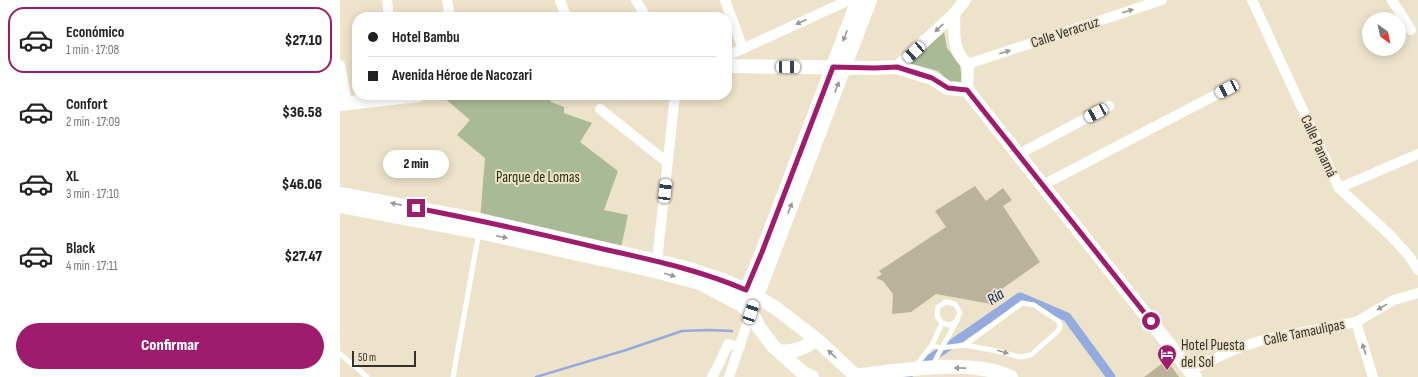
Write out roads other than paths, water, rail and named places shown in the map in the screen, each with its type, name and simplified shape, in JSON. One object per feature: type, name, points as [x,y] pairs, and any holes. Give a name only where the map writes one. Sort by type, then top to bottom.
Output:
[{"type":"main road","points":[[839,67],[858,0]]},
{"type":"main road","points":[[746,308],[839,67],[870,0]]},
{"type":"main road","points":[[732,66],[897,67],[932,78],[948,88],[967,90],[1193,374]]},
{"type":"main road","points":[[343,103],[366,100]]},
{"type":"main road","points":[[340,194],[654,266],[700,284],[746,308],[773,346],[803,373],[812,377]]},
{"type":"main road","points":[[340,206],[461,222],[479,232],[654,266],[683,267],[715,278],[751,294],[777,309],[816,339],[858,376],[932,367],[983,368],[1011,377]]},
{"type":"main road","points":[[780,352],[794,351],[808,347],[816,339]]},
{"type":"street","points":[[387,0],[388,12]]},
{"type":"street","points":[[447,0],[449,12]]},
{"type":"street","points":[[560,0],[564,12]]},
{"type":"street","points":[[636,0],[643,12]]},
{"type":"street","points":[[725,0],[729,12]]},
{"type":"street","points":[[732,54],[849,0]]},
{"type":"street","points":[[897,67],[954,14],[965,0]]},
{"type":"street","name":"Calle Veracruz","points":[[968,64],[1162,0]]},
{"type":"street","name":"Calle Panamá","points":[[1252,0],[1339,188],[1390,235],[1409,256],[1418,270]]},
{"type":"street","points":[[1392,0],[1411,30]]},
{"type":"street","points":[[954,14],[956,48],[963,60],[968,64],[967,90]]},
{"type":"street","points":[[732,19],[743,49]]},
{"type":"street","points":[[340,65],[343,103]]},
{"type":"street","points":[[1043,185],[1227,89]]},
{"type":"street","points":[[654,266],[668,163],[674,100]]},
{"type":"street","points":[[1019,154],[1109,106]]},
{"type":"street","points":[[600,110],[668,163]]},
{"type":"street","points":[[1339,188],[1418,154]]},
{"type":"street","name":"Calle Tamaulipas","points":[[1193,374],[1236,349],[1266,339],[1356,322],[1394,300],[1418,293]]},
{"type":"street","points":[[729,377],[740,347],[746,308]]},
{"type":"street","points":[[1356,322],[1373,377]]},
{"type":"street","points":[[712,377],[728,344],[740,347]]},
{"type":"lane","points":[[454,377],[479,232]]},
{"type":"lane","points":[[932,367],[957,321],[960,312],[955,304],[946,302],[938,307],[937,316],[942,323],[950,325],[957,321]]},
{"type":"lane","points":[[932,345],[941,348],[965,345],[1020,357],[1031,355],[1059,330],[1060,325],[1058,321],[1034,305],[1022,303],[965,345]]},
{"type":"lane","points":[[913,369],[932,345],[942,323]]},
{"type":"lane","points":[[340,354],[367,377]]},
{"type":"waterway","name":"Ría","points":[[904,377],[1020,297],[1067,317],[1111,377]]},
{"type":"waterway","points":[[536,377],[626,350],[682,331],[732,331]]},
{"type":"place","name":"Hotel Puesta del Sol","points":[[1167,371]]},
{"type":"park label","name":"Parque de Lomas","points":[[538,177]]}]
